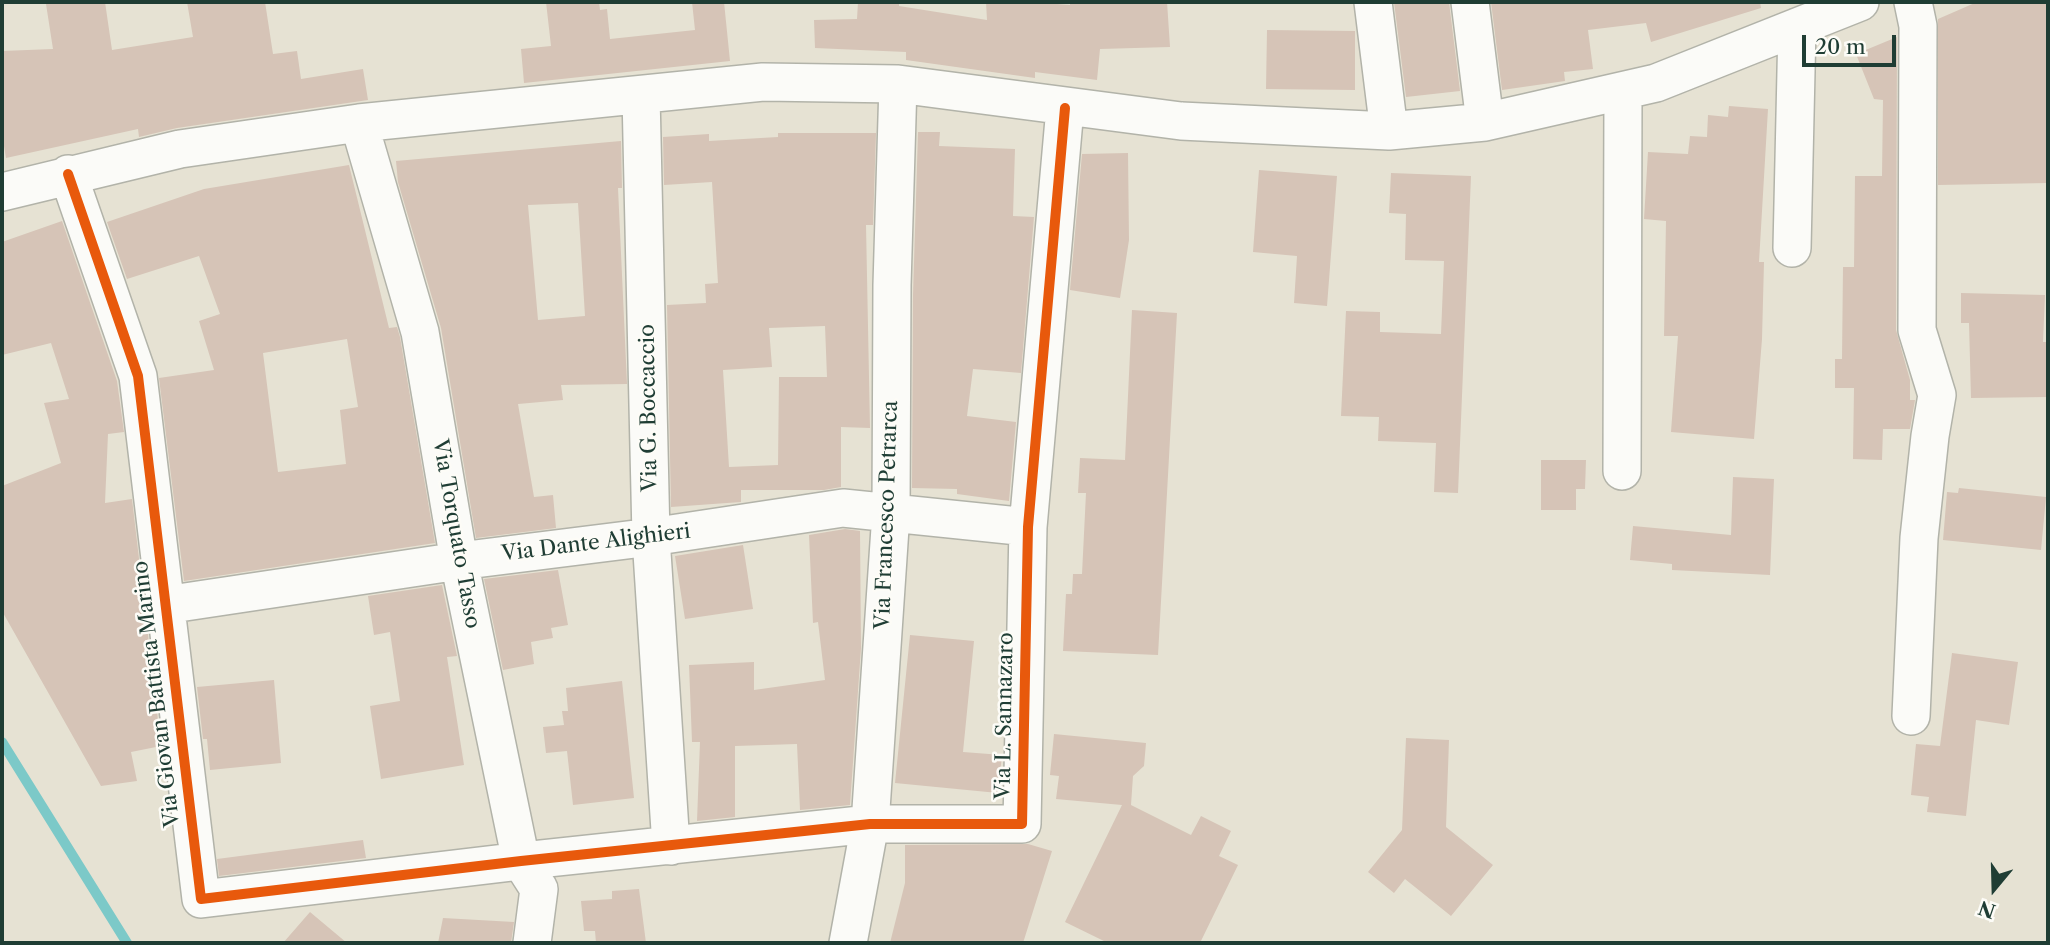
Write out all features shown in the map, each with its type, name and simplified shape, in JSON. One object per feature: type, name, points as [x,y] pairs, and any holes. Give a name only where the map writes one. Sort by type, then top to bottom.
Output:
[{"type":"street","points":[[1373,2],[1389,131]]},
{"type":"street","points":[[1470,2],[1485,122]]},
{"type":"street","points":[[2,192],[180,149],[359,123],[763,82],[898,85],[1181,121],[1389,131],[1485,122],[1656,83],[1860,2]]},
{"type":"street","points":[[1911,716],[1919,538],[1937,395],[1917,330],[1918,26],[1913,2]]},
{"type":"street","points":[[1793,248],[1797,27]]},
{"type":"street","name":"Via Francesco Petrarca","points":[[848,943],[870,824],[891,513],[891,285],[898,85]]},
{"type":"street","points":[[1622,471],[1623,91]]},
{"type":"street","name":"Via G. Boccaccio","points":[[641,95],[651,537],[671,846]]},
{"type":"street","name":"Via L. Sannazaro","points":[[521,861],[870,824],[1022,824],[1028,527],[1065,108]]},
{"type":"street","name":"Via Torquato Tasso","points":[[359,123],[420,332],[459,561],[521,861],[540,889],[532,943]]},
{"type":"street","name":"Via Giovan Battista Marino","points":[[68,174],[138,376],[201,899],[521,861]]},
{"type":"street","name":"Via Dante Alighieri","points":[[165,605],[843,508],[1028,527]]},
{"type":"building","points":[[105,2],[112,50],[193,37],[187,2],[265,2],[273,54],[297,51],[301,79],[363,69],[368,100],[177,128],[139,137],[138,129],[6,158],[2,134],[2,51],[53,49],[46,4]]},
{"type":"building","points":[[546,2],[599,2],[600,10],[607,9],[610,39],[695,30],[692,2],[724,2],[730,61],[524,83],[521,49],[551,46]]},
{"type":"building","points":[[858,2],[899,4],[987,20],[986,2],[1070,5],[1070,2],[1167,2],[1170,47],[1100,49],[1097,80],[1035,72],[1035,78],[906,60],[906,52],[815,48],[814,20],[857,19]]},
{"type":"building","points":[[1394,2],[1449,2],[1460,91],[1406,97]]},
{"type":"building","points":[[1491,2],[1760,2],[1761,8],[1651,42],[1646,23],[1588,30],[1593,69],[1564,72],[1565,81],[1502,90]]},
{"type":"building","points":[[1977,2],[2048,2],[2048,183],[1938,185],[1938,19]]},
{"type":"building","points":[[1267,30],[1355,31],[1355,90],[1266,89]]},
{"type":"building","points":[[1897,37],[1896,330],[1910,380],[1910,400],[1915,400],[1910,429],[1883,429],[1882,460],[1853,459],[1854,388],[1835,388],[1835,359],[1842,359],[1843,267],[1854,267],[1855,176],[1882,176],[1883,100],[1874,99],[1856,54]]},
{"type":"building","points":[[1729,106],[1768,109],[1759,262],[1764,262],[1762,339],[1754,439],[1671,432],[1678,336],[1664,336],[1666,221],[1644,219],[1648,152],[1688,154],[1690,136],[1707,137],[1708,115],[1728,117]]},
{"type":"building","points":[[918,132],[940,132],[939,146],[1015,149],[1013,216],[1034,217],[1021,373],[973,369],[967,416],[1016,422],[1009,501],[957,494],[957,489],[912,488],[913,295]]},
{"type":"building","points":[[778,133],[876,133],[873,225],[866,225],[870,428],[841,427],[841,487],[824,490],[741,490],[741,502],[671,507],[667,305],[706,303],[705,284],[718,283],[712,182],[664,185],[663,137],[709,134],[709,141],[778,137]],"holes":[[[825,326],[827,377],[779,377],[778,465],[729,467],[723,370],[772,367],[769,328]]]},
{"type":"building","points":[[621,141],[622,188],[618,188],[627,384],[561,385],[563,400],[518,404],[534,497],[553,495],[556,528],[476,538],[441,328],[398,182],[396,161]],"holes":[[[578,203],[585,316],[538,320],[528,205]]]},
{"type":"building","points":[[1128,153],[1129,240],[1120,298],[1070,290],[1082,154]]},
{"type":"building","points":[[349,165],[389,328],[397,327],[400,337],[435,543],[184,581],[159,378],[214,370],[199,321],[220,314],[199,256],[127,279],[107,222],[204,189]],"holes":[[[347,339],[358,407],[340,410],[346,464],[278,472],[263,353]]]},
{"type":"building","points":[[1259,170],[1337,176],[1327,306],[1294,303],[1297,256],[1253,252]]},
{"type":"building","points":[[1391,173],[1471,176],[1458,493],[1434,492],[1436,443],[1378,441],[1379,417],[1341,416],[1346,311],[1380,312],[1380,332],[1441,334],[1444,261],[1405,260],[1406,214],[1389,213]]},
{"type":"building","points":[[62,221],[117,381],[124,432],[108,434],[105,503],[132,499],[161,746],[131,752],[137,781],[101,786],[2,611],[2,486],[61,463],[44,403],[69,399],[51,343],[2,355],[2,242]]},
{"type":"building","points":[[1961,293],[2045,295],[2043,342],[2048,342],[2048,397],[1971,398],[1969,323],[1961,323]]},
{"type":"building","points":[[1132,310],[1177,313],[1158,655],[1063,651],[1066,594],[1072,594],[1073,574],[1082,574],[1086,493],[1078,493],[1080,458],[1125,460]]},
{"type":"building","points":[[1541,460],[1586,460],[1585,489],[1576,489],[1576,510],[1541,510]]},
{"type":"building","points":[[1733,477],[1774,479],[1770,575],[1672,570],[1672,564],[1630,560],[1633,526],[1731,535]]},
{"type":"building","points":[[1959,488],[2046,497],[2041,550],[1943,540],[1947,492],[1958,493]]},
{"type":"building","points":[[845,529],[860,531],[861,648],[850,805],[800,810],[797,744],[735,746],[735,817],[697,821],[700,742],[692,742],[689,665],[754,662],[754,690],[825,680],[818,622],[813,623],[809,535]]},
{"type":"building","points":[[743,545],[753,609],[685,619],[675,556]]},
{"type":"building","points":[[558,570],[568,625],[551,628],[553,638],[531,642],[534,664],[503,670],[484,579]]},
{"type":"building","points":[[442,585],[457,656],[447,657],[464,765],[381,779],[370,706],[400,701],[390,632],[374,635],[368,596]]},
{"type":"building","points":[[910,635],[974,641],[963,752],[1002,755],[998,793],[895,783]]},
{"type":"building","points":[[1952,653],[2018,662],[2009,725],[1976,720],[1966,816],[1927,812],[1929,797],[1911,795],[1916,744],[1940,746]]},
{"type":"building","points":[[274,680],[281,763],[210,770],[207,739],[203,739],[197,687]]},
{"type":"building","points":[[622,681],[634,798],[573,805],[567,751],[546,753],[543,727],[564,725],[562,711],[568,711],[566,688]]},
{"type":"building","points":[[1054,734],[1146,743],[1144,766],[1133,776],[1131,805],[1191,835],[1201,816],[1231,831],[1219,856],[1238,865],[1200,943],[1108,943],[1065,922],[1122,805],[1056,799],[1059,776],[1050,775]]},
{"type":"building","points":[[1406,738],[1449,740],[1446,827],[1493,865],[1451,916],[1405,879],[1394,893],[1368,872],[1402,830]]},
{"type":"building","points":[[363,840],[366,858],[219,876],[217,859]]},
{"type":"building","points":[[1028,844],[1052,851],[1023,943],[890,943],[905,883],[905,845]]},
{"type":"building","points":[[639,889],[646,943],[596,943],[595,931],[584,931],[581,901],[612,899],[612,891]]},
{"type":"building","points":[[310,912],[347,943],[283,943]]},
{"type":"building","points":[[443,918],[514,922],[511,943],[438,943]]},
{"type":"waterway","points":[[2,742],[127,943]]},
{"type":"cycle path","points":[[68,174],[138,376],[201,899],[521,861],[870,824],[1022,824],[1028,527],[1065,108]]}]
